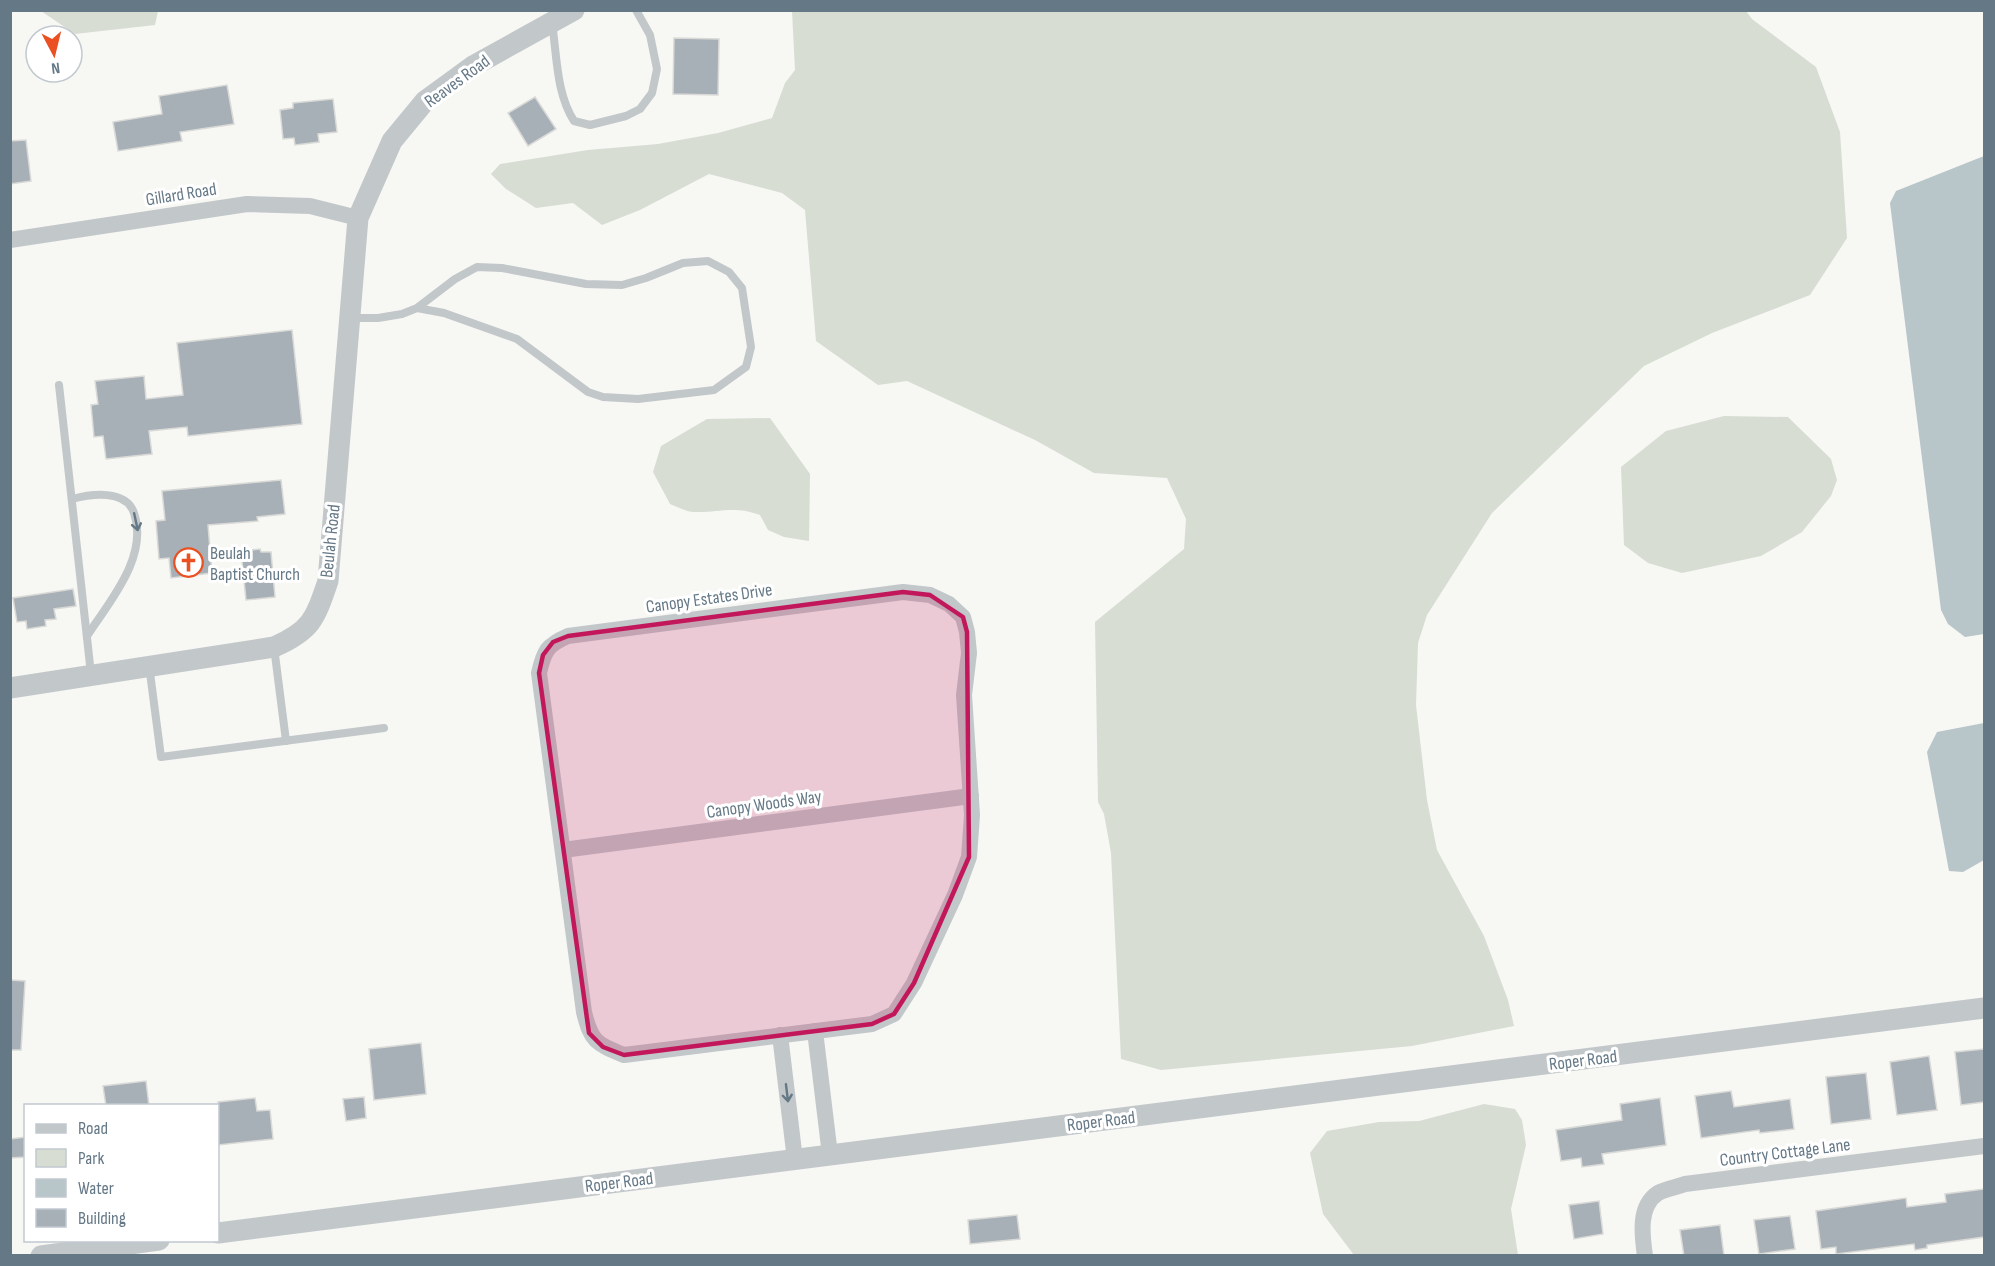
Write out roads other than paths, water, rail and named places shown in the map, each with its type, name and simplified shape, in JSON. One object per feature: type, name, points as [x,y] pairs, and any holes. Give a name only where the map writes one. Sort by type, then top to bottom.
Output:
[{"type":"street","name":"Reaves Road","points":[[358,218],[392,141],[425,101],[473,66],[574,10]]},
{"type":"street","name":"Gillard Road","points":[[10,240],[247,204],[310,206],[358,218]]},
{"type":"street","name":"Beulah Road","points":[[10,688],[274,647],[303,632],[316,615],[328,581],[358,218]]},
{"type":"street","name":"Canopy Estates Drive","points":[[903,592],[930,595],[950,604],[963,617],[969,653],[964,695],[972,815],[969,856],[956,895],[919,973],[894,1014],[872,1023],[624,1055],[603,1047],[589,1033],[584,1012],[563,850],[539,673],[543,655],[553,642],[580,634],[903,592]]},
{"type":"street","name":"Canopy Woods Way","points":[[563,850],[970,796]]},
{"type":"street","name":"Roper Road","points":[[219,1233],[1984,1008]]},
{"type":"street","points":[[815,1031],[830,1155]]},
{"type":"street","points":[[780,1035],[795,1160]]},
{"type":"street","name":"Country Cottage Lane","points":[[1645,1256],[1642,1234],[1644,1210],[1657,1194],[1685,1184],[1984,1146]]},
{"type":"street","points":[[41,1256],[144,1242]]},
{"type":"lane","points":[[552,23],[562,96],[568,111],[574,121],[590,124],[607,122],[640,109],[652,93],[657,69],[650,35],[636,10]]},
{"type":"lane","points":[[350,318],[378,318],[402,314],[417,308],[455,279],[477,267],[502,268],[586,284],[622,285],[683,263],[708,261],[729,272],[742,288],[751,347],[746,368],[714,390],[638,399],[603,397],[588,392],[517,339],[444,312],[417,308]]},
{"type":"lane","points":[[59,385],[92,675]]},
{"type":"lane","points":[[72,498],[101,494],[127,502],[138,526],[134,557],[121,584],[87,636]]},
{"type":"lane","points":[[274,647],[286,741]]},
{"type":"lane","points":[[149,665],[161,757],[384,728]]},
{"type":"water","points":[[1984,156],[1984,634],[1965,637],[1948,624],[1941,610],[1890,203],[1896,191]]},
{"type":"water","points":[[1984,723],[1984,860],[1963,872],[1949,871],[1927,752],[1937,732]]},
{"type":"place","name":"Beulah Baptist Church","points":[[189,563]]}]
